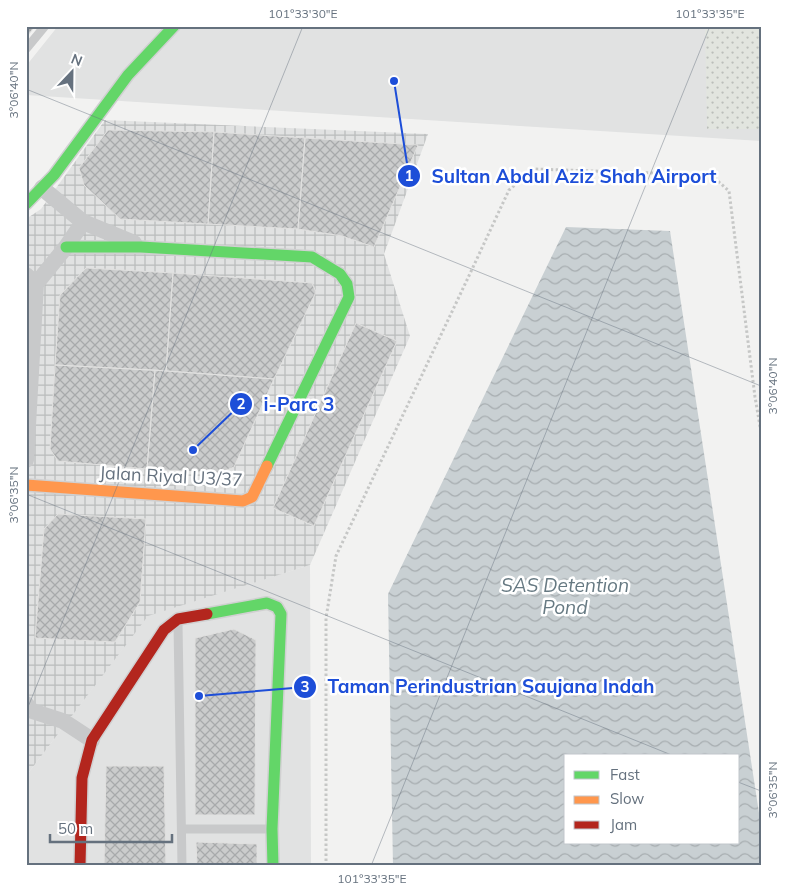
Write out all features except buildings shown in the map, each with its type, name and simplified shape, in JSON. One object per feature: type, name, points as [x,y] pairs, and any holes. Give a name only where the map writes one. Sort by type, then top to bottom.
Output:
[{"type":"street","points":[[26,204],[54,175],[128,75],[174,26]]},
{"type":"street","points":[[42,188],[83,222],[141,247]]},
{"type":"street","points":[[26,460],[31,280],[66,248],[83,222]]},
{"type":"street","name":"Jalan Riyal U3/37","points":[[26,485],[243,501],[252,496],[349,297],[347,284],[340,274],[312,257],[141,247],[66,248]]},
{"type":"street","points":[[80,866],[82,778],[92,740],[164,630],[178,619],[267,603],[276,607],[281,614],[272,829],[273,866]]},
{"type":"street","points":[[26,704],[32,711],[63,722],[92,740]]},
{"type":"lane","points":[[26,48],[45,26]]},
{"type":"lane","points":[[178,619],[182,866]]},
{"type":"lane","points":[[182,829],[272,829]]},
{"type":"path","points":[[326,866],[326,618],[336,556],[509,190],[534,169],[710,175],[728,191],[761,432]]},
{"type":"shaded area","points":[[58,26],[761,26],[761,141],[26,95],[26,66]]},
{"type":"shaded area","points":[[705,26],[761,26],[761,129],[707,129]]},
{"type":"shaded area","points":[[105,120],[428,134],[384,254],[410,336],[310,565],[148,616],[26,776],[26,219],[41,209]]},
{"type":"shaded area","points":[[310,565],[311,866],[26,866],[26,776],[148,615]]},
{"type":"water","name":"SAS Detention Pond","points":[[566,227],[670,231],[761,826],[761,866],[393,866],[388,594]]},
{"type":"traffic: fast","points":[[26,204],[54,175],[128,75],[174,26]]},
{"type":"traffic: fast","points":[[66,247],[141,247],[312,257],[340,274],[347,284],[349,297],[267,466]]},
{"type":"traffic: fast","points":[[207,614],[267,603],[277,607],[281,614],[272,829],[273,866]]},
{"type":"traffic: slow","points":[[26,485],[243,501],[252,497],[267,466]]},
{"type":"traffic: jam","points":[[80,866],[82,778],[92,740],[164,630],[178,619],[207,614]]},
{"type":"place","name":"Sultan Abdul Aziz Shah Airport","points":[[394,81]]},
{"type":"place","name":"i-Parc 3","points":[[193,450]]},
{"type":"place","name":"Taman Perindustrian Saujana Indah","points":[[199,696]]}]
